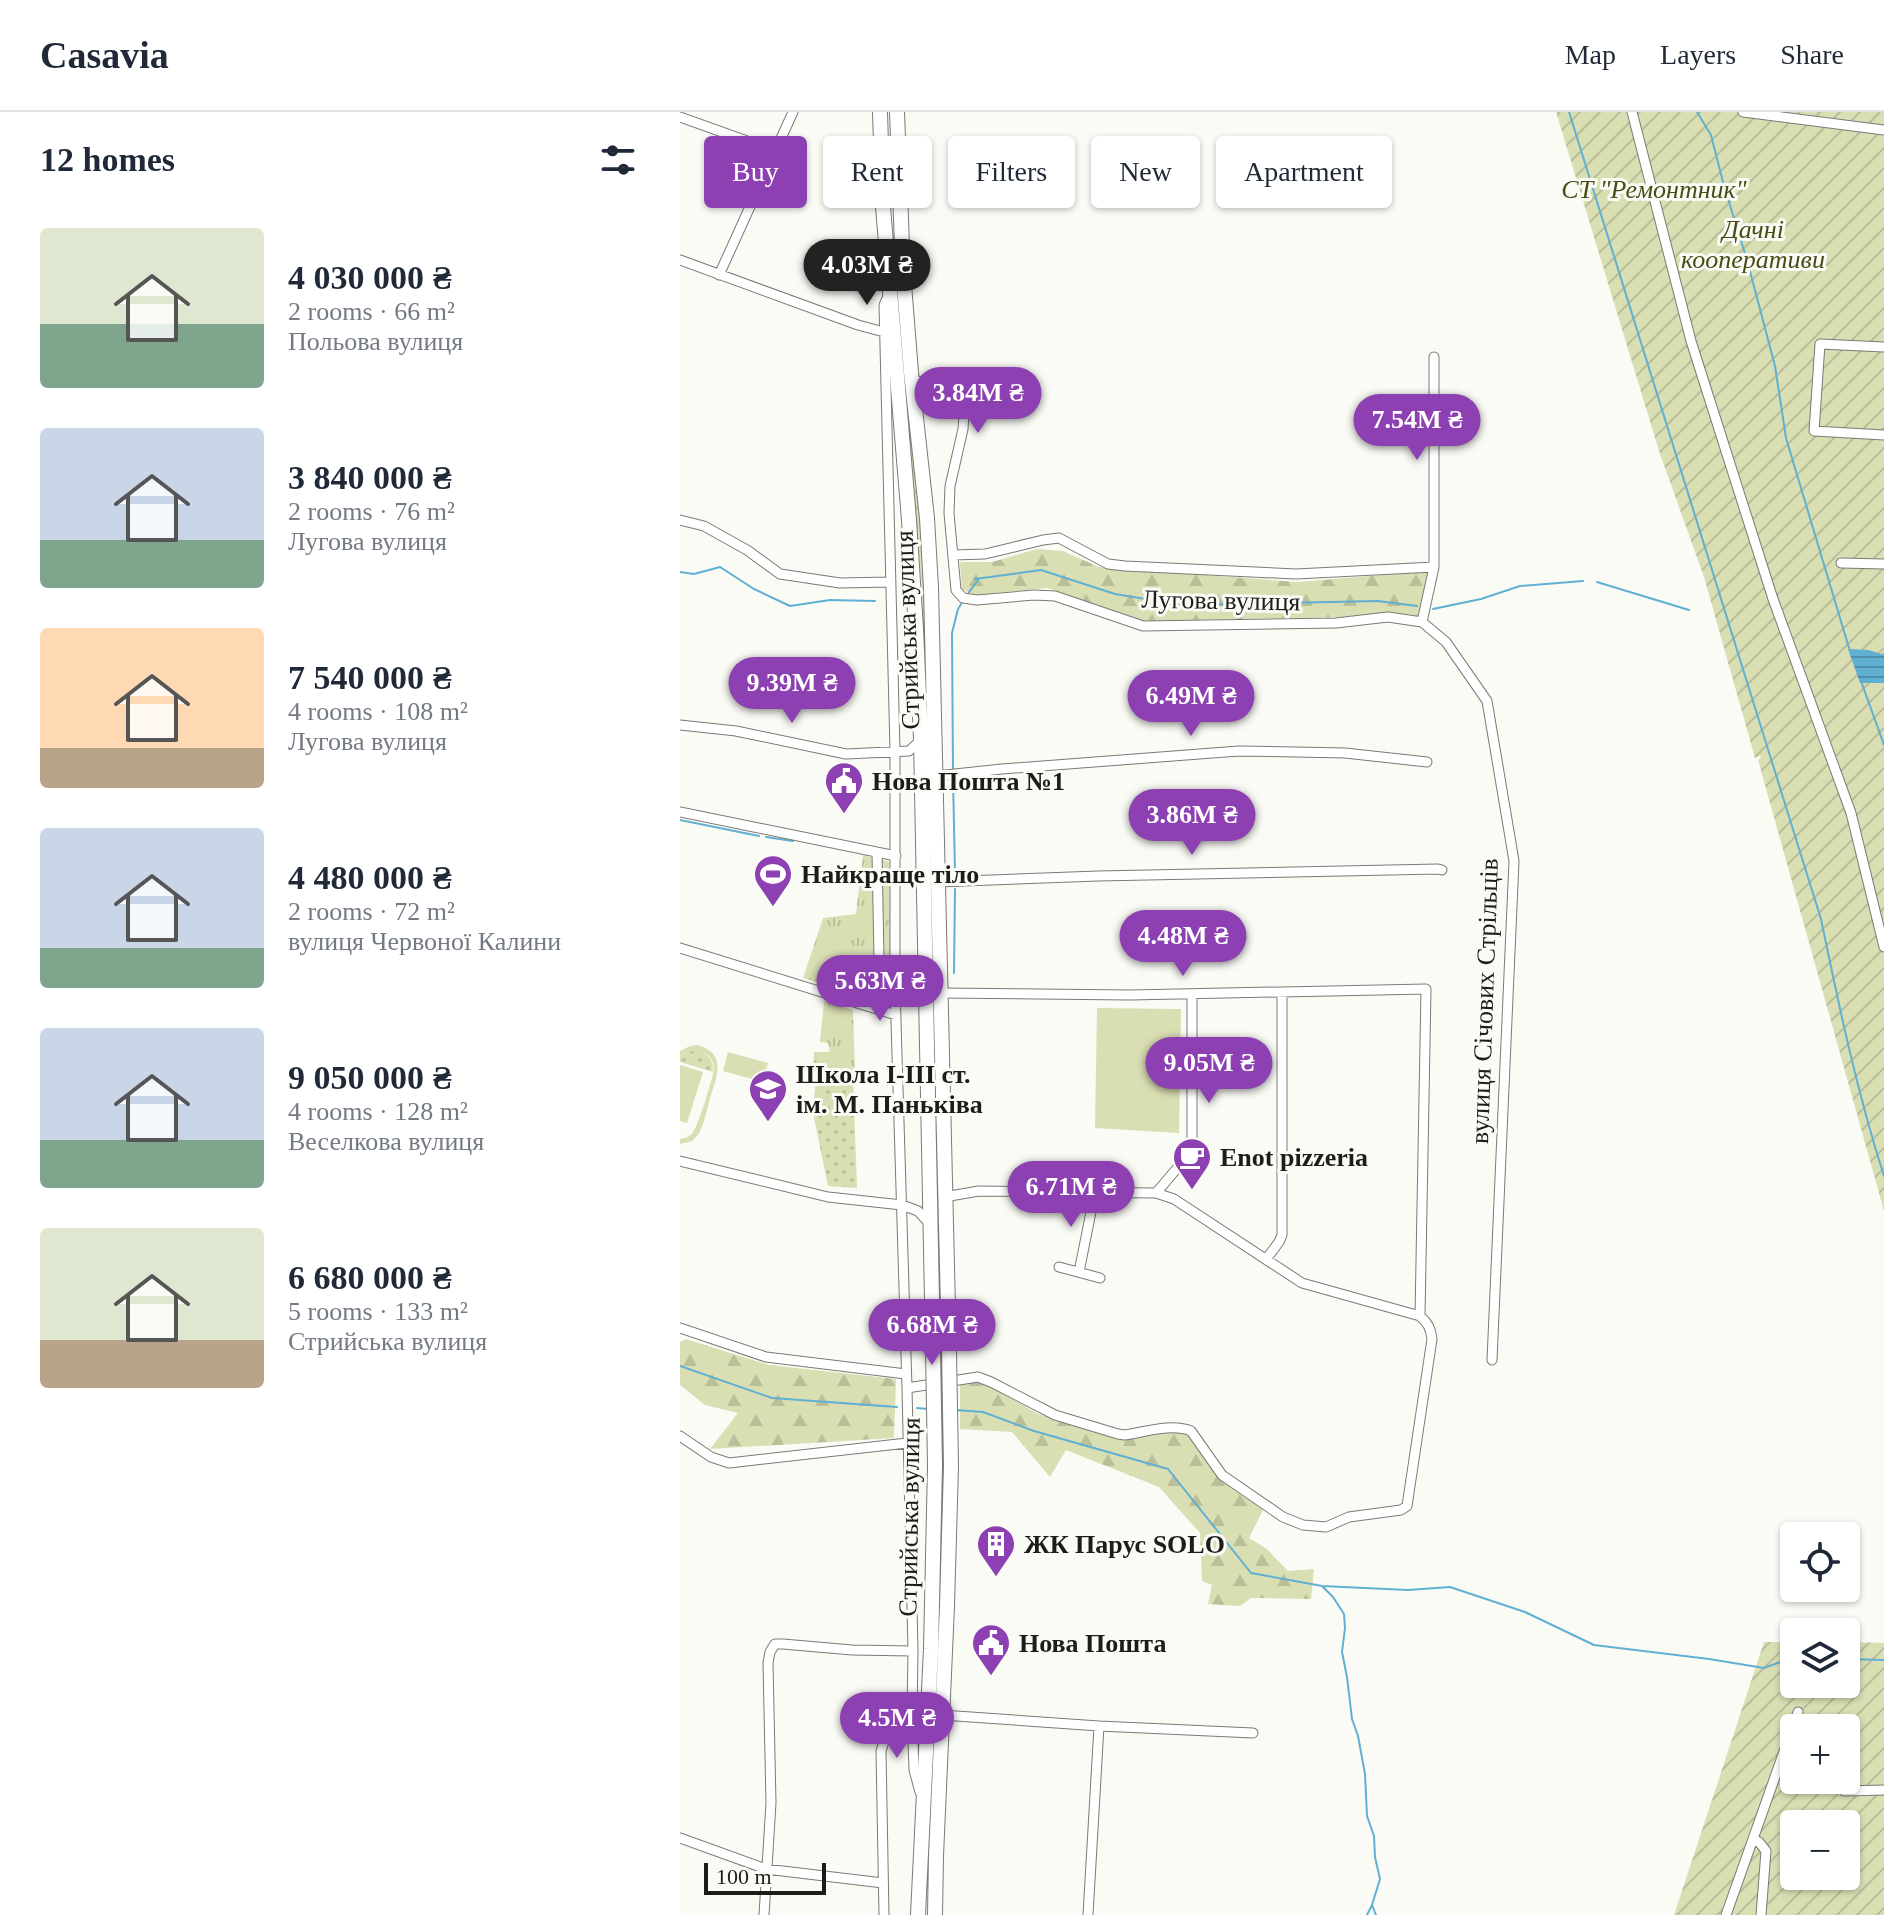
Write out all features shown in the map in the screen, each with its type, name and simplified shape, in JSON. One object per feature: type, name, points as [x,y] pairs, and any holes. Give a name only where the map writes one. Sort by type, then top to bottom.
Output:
[{"type":"highway","name":"Стрийська вулиця","points":[[880,112],[889,294],[909,520],[921,740],[937,1195],[949,1351],[951,1466],[935,1915]]},
{"type":"highway","name":"Стрийська вулиця","points":[[897,112],[903,272],[927,518],[947,776],[938,882],[937,1195],[930,1225],[935,1466],[931,1649],[918,1915]]},
{"type":"street","points":[[782,136],[793,112]]},
{"type":"street","points":[[1632,112],[1691,341],[1773,599],[1851,813],[1884,947]]},
{"type":"street","points":[[1743,112],[1884,130]]},
{"type":"street","points":[[680,117],[733,136]]},
{"type":"street","points":[[719,275],[749,208]]},
{"type":"street","points":[[680,260],[884,332]]},
{"type":"street","points":[[889,294],[884,302],[884,332],[890,582],[899,751],[896,1015],[907,1388],[912,1714],[914,1770],[923,1800]]},
{"type":"street","points":[[1884,347],[1820,344],[1814,431],[1884,435]]},
{"type":"street","points":[[1422,622],[1434,567],[1434,357]]},
{"type":"street","name":"Лугова вулиця","points":[[912,382],[940,381],[955,389],[961,399],[963,429],[950,486],[949,513],[956,590],[963,598],[1055,596],[1143,626],[1336,623],[1388,617],[1422,622]]},
{"type":"street","points":[[680,520],[704,526],[747,550],[780,574],[840,583],[890,582]]},
{"type":"street","name":"Лугова вулиця","points":[[953,555],[985,554],[1059,538],[1108,564],[1125,566],[1296,574],[1434,567]]},
{"type":"street","points":[[1841,563],[1884,564]]},
{"type":"street","name":"вулиця Січових Стрільців","points":[[1422,622],[1446,642],[1487,701],[1514,861],[1492,1360]]},
{"type":"street","points":[[680,725],[736,731],[846,754],[913,749],[921,740]]},
{"type":"street","points":[[899,751],[914,756],[921,768]]},
{"type":"street","points":[[947,776],[1239,751],[1345,753],[1427,762]]},
{"type":"street","points":[[680,812],[896,856]]},
{"type":"street","points":[[877,853],[880,1011]]},
{"type":"street","points":[[938,882],[1113,875],[1442,870]]},
{"type":"street","points":[[680,948],[896,1015]]},
{"type":"street","points":[[940,993],[1130,995],[1426,989],[1420,1316]]},
{"type":"street","points":[[1267,1258],[1282,1235],[1282,992]]},
{"type":"street","points":[[1156,1193],[1185,1159],[1192,1140],[1192,994]]},
{"type":"street","points":[[680,1161],[828,1197],[902,1205],[918,1211],[930,1225]]},
{"type":"street","points":[[907,1388],[978,1377],[1055,1415],[1118,1434],[1183,1428],[1191,1431],[1222,1475],[1283,1517],[1303,1525],[1326,1527],[1349,1517],[1401,1510],[1407,1506],[1432,1339],[1431,1330],[1420,1316],[1302,1283],[1174,1199],[1156,1193],[979,1191],[937,1195],[918,1211]]},
{"type":"street","points":[[1079,1272],[1095,1192]]},
{"type":"street","points":[[1059,1267],[1100,1278]]},
{"type":"street","points":[[680,1328],[766,1357],[906,1374]]},
{"type":"street","points":[[680,1436],[711,1457],[729,1463],[907,1443]]},
{"type":"street","points":[[764,1915],[771,1803],[768,1678],[771,1649],[775,1644],[783,1644],[913,1651]]},
{"type":"street","points":[[1726,1915],[1798,1712]]},
{"type":"street","points":[[884,1915],[881,1751],[886,1735],[899,1716],[912,1714]]},
{"type":"street","points":[[942,1715],[1253,1733]]},
{"type":"street","points":[[1088,1915],[1099,1726]]},
{"type":"street","points":[[1860,1791],[1884,1790]]},
{"type":"street","points":[[680,1838],[766,1869],[883,1883]]},
{"type":"street","points":[[1753,1839],[1766,1851],[1761,1915]]},
{"type":"green space","name":"Дачні кооперативи","points":[[1556,112],[1884,112],[1884,1211],[1758,760],[1761,758],[1755,758],[1704,577],[1659,451]]},
{"type":"green space","points":[[915,447],[926,588],[934,969],[930,969],[922,588],[909,448]]},
{"type":"green space","points":[[1037,549],[1063,551],[1099,567],[1297,582],[1429,571],[1418,616],[1390,612],[1341,617],[1140,621],[1047,588],[974,595],[962,589],[960,562],[992,562]]},
{"type":"green space","points":[[863,855],[889,862],[891,987],[888,997],[874,1000],[803,978],[823,918],[856,914]]},
{"type":"green space","points":[[930,974],[933,974],[942,1351],[939,1351]]},
{"type":"green space","points":[[824,1001],[853,1010],[855,1074],[813,1069],[814,1052],[830,1052],[828,1043],[820,1042]]},
{"type":"green space","points":[[1097,1008],[1181,1009],[1179,1133],[1095,1128]]},
{"type":"green space","points":[[698,1045],[713,1054],[717,1074],[698,1135],[692,1141],[680,1144],[680,1139],[694,1130],[714,1068],[710,1057],[701,1052],[690,1052],[680,1057],[680,1051]]},
{"type":"green space","points":[[691,1050],[708,1056],[713,1072],[680,1062],[680,1057]]},
{"type":"green space","points":[[728,1052],[768,1063],[763,1082],[723,1071]]},
{"type":"green space","points":[[680,1065],[703,1072],[687,1123],[680,1121]]},
{"type":"green space","points":[[817,1071],[853,1076],[857,1188],[828,1186],[814,1118]]},
{"type":"green space","points":[[686,1339],[769,1365],[896,1379],[894,1438],[710,1449],[738,1413],[705,1405],[680,1385],[680,1342]]},
{"type":"green space","points":[[979,1380],[1038,1414],[1122,1439],[1172,1431],[1188,1433],[1217,1475],[1264,1508],[1249,1538],[1267,1549],[1288,1571],[1314,1569],[1311,1599],[1251,1598],[1240,1606],[1208,1604],[1212,1585],[1202,1581],[1200,1533],[1159,1487],[1066,1450],[1050,1477],[1012,1432],[960,1429],[960,1384]]},
{"type":"green space","points":[[941,1473],[945,1473],[937,1713],[928,1876],[924,1876]]},
{"type":"green space","points":[[1764,1642],[1780,1642],[1780,1698],[1860,1698],[1860,1642],[1884,1643],[1884,1915],[1674,1915]]},
{"type":"water","points":[[1848,649],[1884,653],[1884,683],[1860,683]]},
{"type":"waterway","points":[[1569,112],[1821,919],[1857,1081],[1884,1176]]},
{"type":"waterway","points":[[1697,112],[1711,135],[1747,260],[1775,366],[1786,438],[1849,648]]},
{"type":"waterway","points":[[680,572],[694,574],[720,567],[754,589],[790,606],[830,600],[875,601]]},
{"type":"waterway","points":[[975,579],[1041,570],[1115,594],[1182,605],[1378,601],[1417,606]]},
{"type":"waterway","points":[[967,595],[978,580]]},
{"type":"waterway","points":[[1433,609],[1481,599],[1520,586],[1583,581]]},
{"type":"waterway","points":[[1597,582],[1689,610]]},
{"type":"waterway","points":[[953,771],[952,633],[963,601]]},
{"type":"waterway","points":[[1861,681],[1884,745]]},
{"type":"waterway","points":[[953,778],[955,873]]},
{"type":"waterway","points":[[680,820],[759,836]]},
{"type":"waterway","points":[[766,837],[793,841]]},
{"type":"waterway","points":[[954,973],[955,889]]},
{"type":"waterway","points":[[680,1366],[772,1398],[897,1407]]},
{"type":"waterway","points":[[917,1408],[928,1409]]},
{"type":"waterway","points":[[955,1410],[983,1412],[1034,1431],[1168,1469],[1251,1573],[1322,1586],[1408,1590],[1450,1587],[1525,1612],[1594,1645],[1764,1668],[1780,1662]]},
{"type":"waterway","points":[[1322,1586],[1344,1614],[1342,1652],[1352,1719],[1365,1774],[1367,1816],[1374,1836],[1380,1879],[1372,1905],[1376,1915]]},
{"type":"waterway","points":[[1860,1659],[1884,1660]]},
{"type":"waterway","points":[[1367,1915],[1372,1905]]},
{"type":"place","name":"Нова Пошта №1","points":[[844,815]]},
{"type":"place","name":"Найкраще тіло","points":[[773,908]]},
{"type":"place","name":"Школа І-ІІІ ст. ім. М. Паньківа","points":[[768,1123]]},
{"type":"place","name":"Enot pizzeria","points":[[1192,1191]]},
{"type":"place","name":"ЖК Парус SOLO","points":[[996,1578]]},
{"type":"place","name":"Нова Пошта","points":[[991,1677]]},
{"type":"park label","name":"СТ \"Ремонтник\"","points":[[1654,189]]}]
